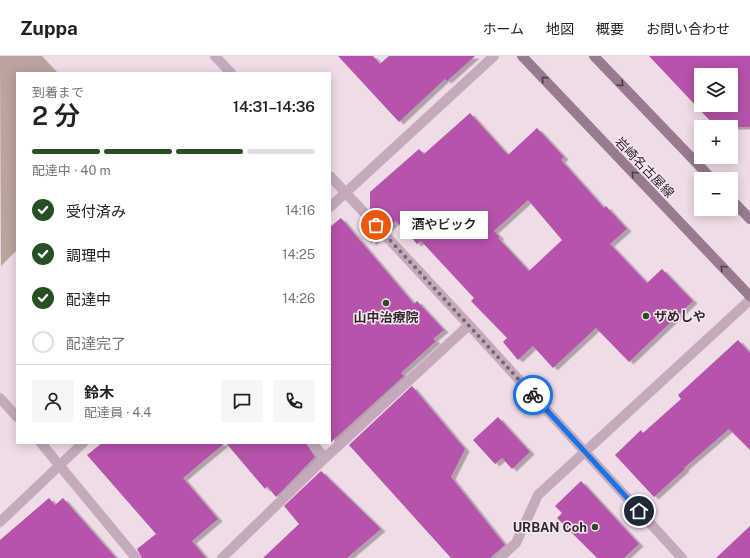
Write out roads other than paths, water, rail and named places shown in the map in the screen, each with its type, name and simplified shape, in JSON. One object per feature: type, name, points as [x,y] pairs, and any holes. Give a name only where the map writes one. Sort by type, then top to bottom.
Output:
[{"type":"main road","name":"岩崎名古屋線","points":[[522,56],[750,296]]},
{"type":"main road","points":[[594,56],[705,172]]},
{"type":"main road","points":[[738,206],[750,219]]},
{"type":"street","points":[[215,56],[230,72]]},
{"type":"street","points":[[331,205],[494,56]]},
{"type":"street","points":[[331,177],[469,325],[682,558]]},
{"type":"street","points":[[500,558],[516,543],[538,495],[750,300]]},
{"type":"street","points":[[222,558],[325,458],[469,325]]},
{"type":"street","points":[[0,398],[16,416]]},
{"type":"street","points":[[42,444],[61,465],[136,558]]},
{"type":"street","points":[[0,522],[82,444]]},
{"type":"street","points":[[313,444],[325,458]]},
{"type":"place","name":"酒やビック","points":[[376,225]]},
{"type":"place","name":"山中治療院","points":[[386,303]]},
{"type":"place","name":"ザめしや","points":[[646,316]]},
{"type":"place","name":"URBAN Coh","points":[[595,527]]}]
